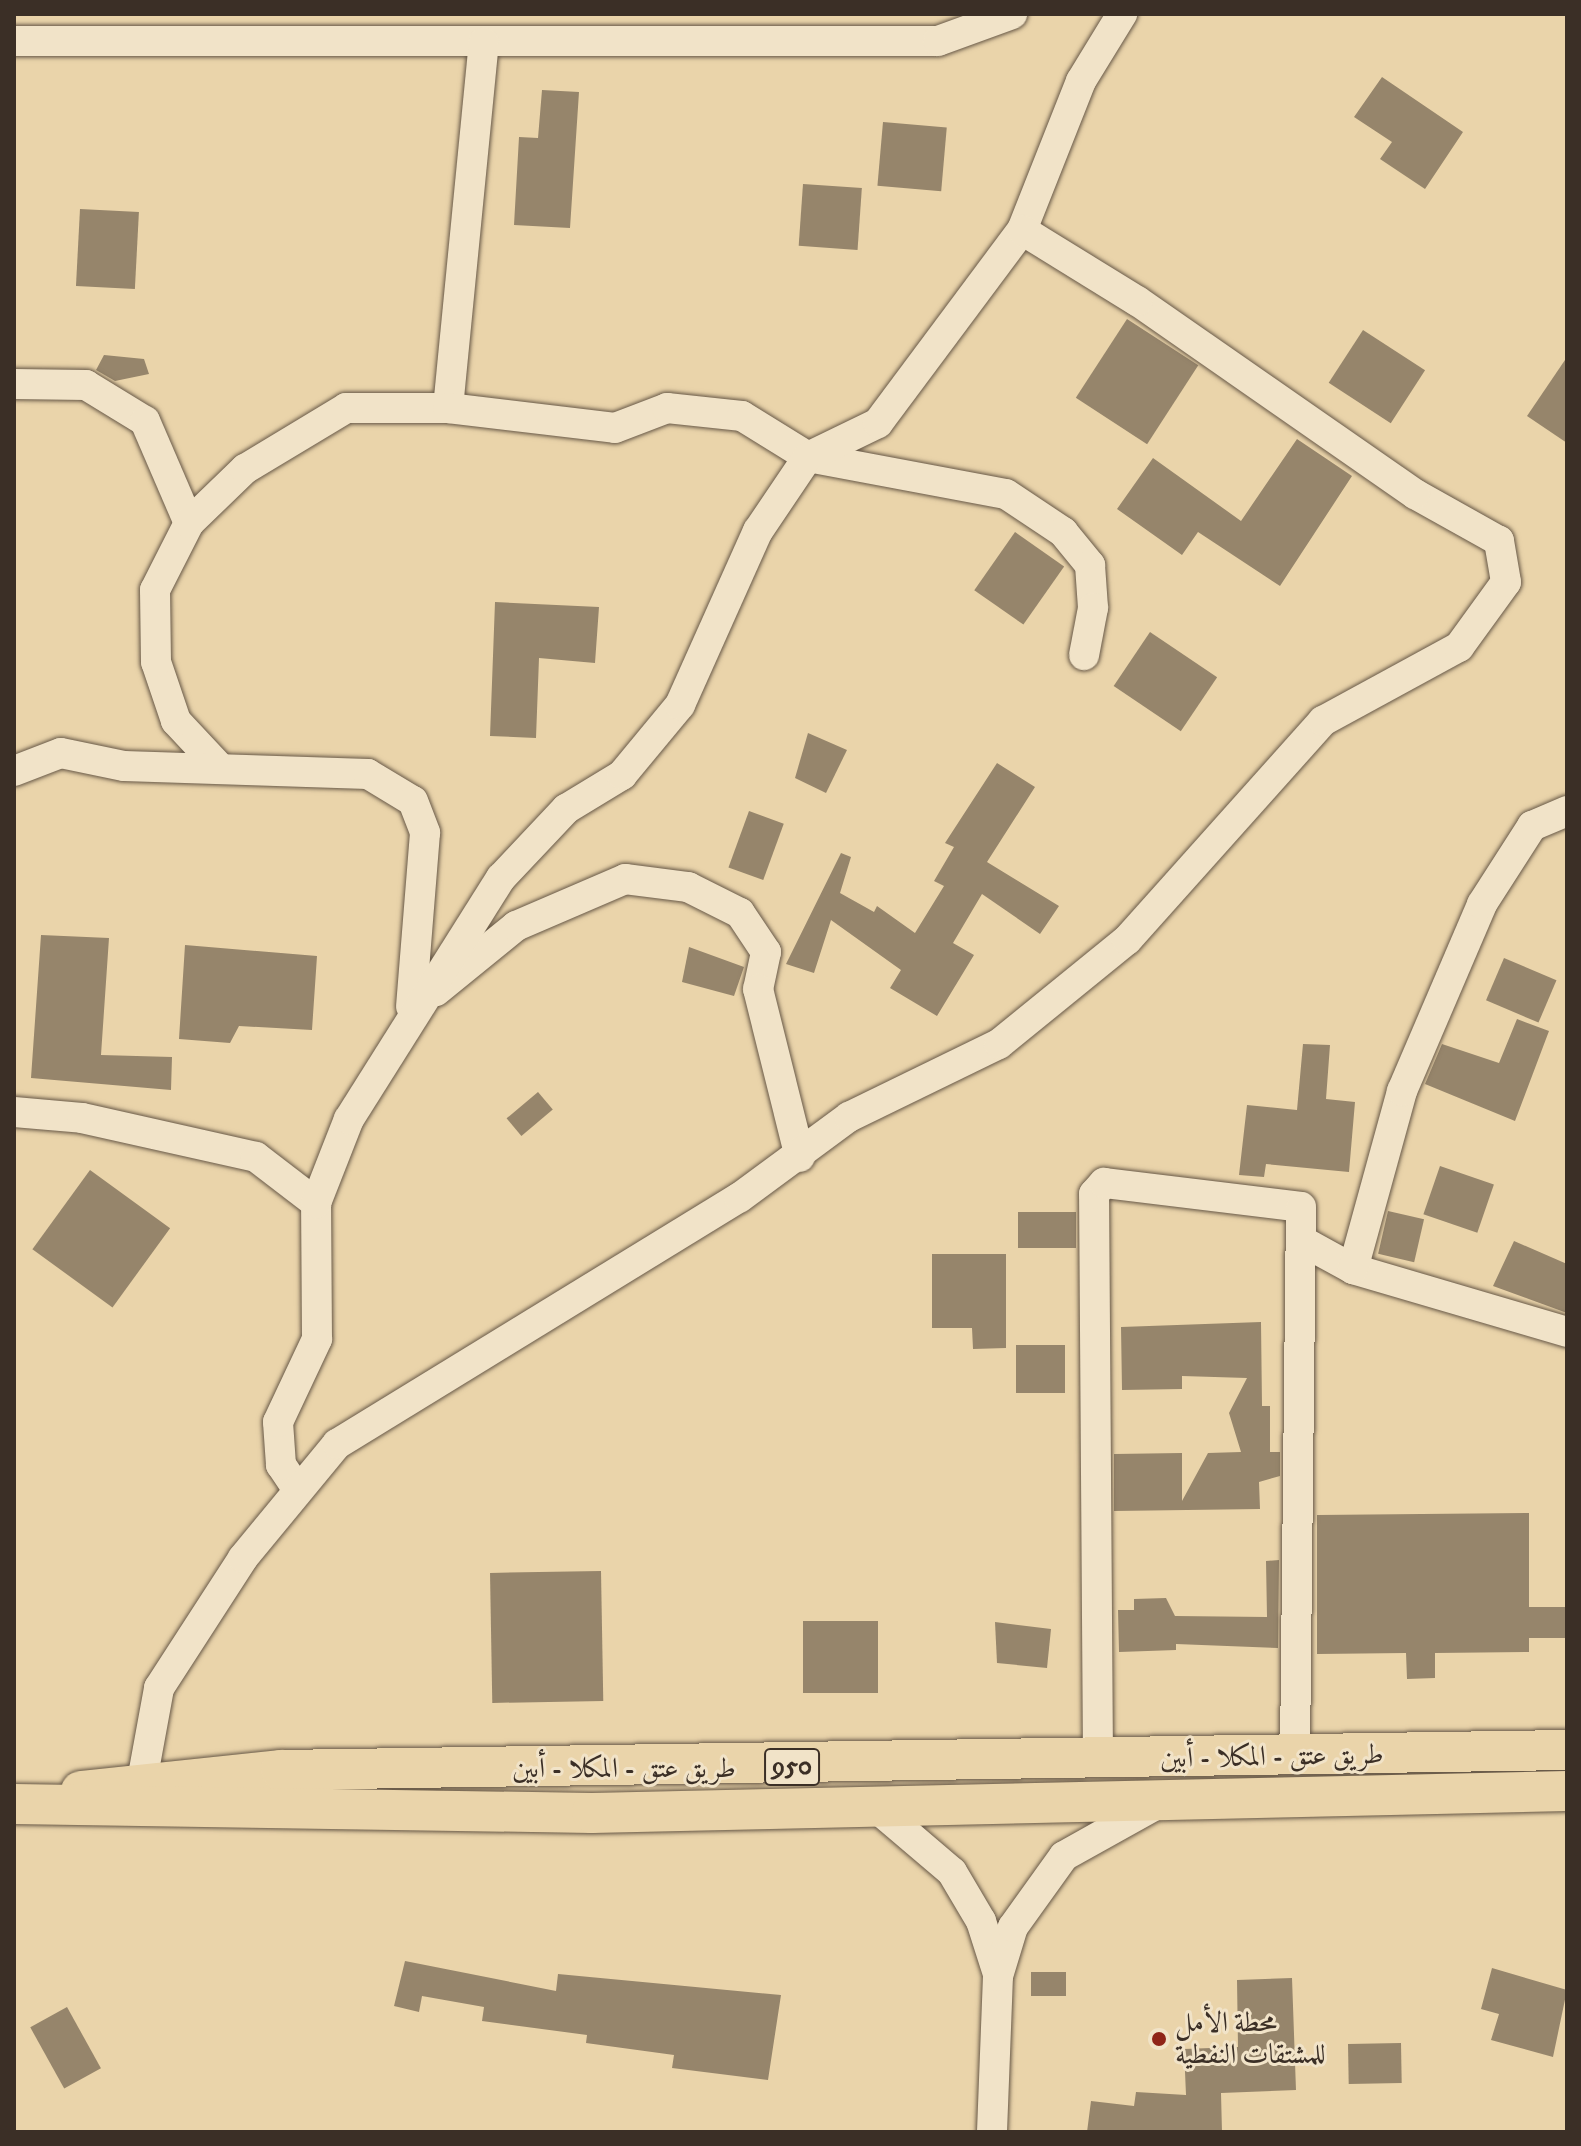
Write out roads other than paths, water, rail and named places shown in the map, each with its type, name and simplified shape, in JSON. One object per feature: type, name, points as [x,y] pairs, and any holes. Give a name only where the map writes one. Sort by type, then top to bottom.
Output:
[{"type":"main road","name":"طريق عتق - المكلا - أبين","points":[[16,1804],[142,1781],[281,1770],[1098,1760],[1567,1750]]},
{"type":"main road","name":"طريق عتق - المكلا - أبين","points":[[16,1804],[430,1814],[878,1809],[1567,1791]]},
{"type":"street","points":[[14,41],[341,36],[484,43],[938,41],[1012,14]]},
{"type":"street","points":[[296,1487],[281,1465],[278,1422],[317,1339],[316,1203],[349,1119],[410,1012],[501,878],[566,809],[622,775],[680,705],[758,531],[808,457],[878,423],[1022,230],[1081,81],[1122,14]]},
{"type":"street","points":[[448,408],[484,43]]},
{"type":"street","points":[[142,1781],[159,1688],[296,1487],[337,1444],[800,1157],[849,1117],[999,1044],[1127,940],[1323,721],[1459,647],[1506,582],[1499,541],[1415,494],[1137,301],[1022,230]]},
{"type":"street","points":[[14,384],[86,385],[145,421],[189,523]]},
{"type":"street","points":[[219,767],[176,721],[156,662],[155,590],[189,523],[245,469],[346,408],[448,408],[615,428],[667,408],[742,416],[808,457],[1006,494],[1063,532],[1090,565],[1093,608],[1084,655]]},
{"type":"street","points":[[14,771],[61,753],[124,766],[368,774],[413,801],[425,833],[426,875],[410,1012]]},
{"type":"street","points":[[1353,1269],[1402,1091],[1482,904],[1532,826],[1567,811]]},
{"type":"street","points":[[410,1012],[516,926],[625,879],[688,887],[740,913],[766,952],[758,989],[800,1157]]},
{"type":"street","points":[[14,1112],[82,1118],[256,1157],[316,1203]]},
{"type":"street","points":[[1098,1760],[1094,1194],[1104,1183],[1301,1207],[1295,1756]]},
{"type":"street","points":[[1302,1241],[1353,1269],[1567,1332]]},
{"type":"street","points":[[992,2132],[998,1976],[1013,1927],[1043,1879],[1089,1836],[1164,1801]]},
{"type":"street","points":[[878,1809],[952,1872],[981,1921],[998,1976]]},
{"type":"place","name":"محطة الأمل للمشتقات النفطية","points":[[1159,2039]]}]
